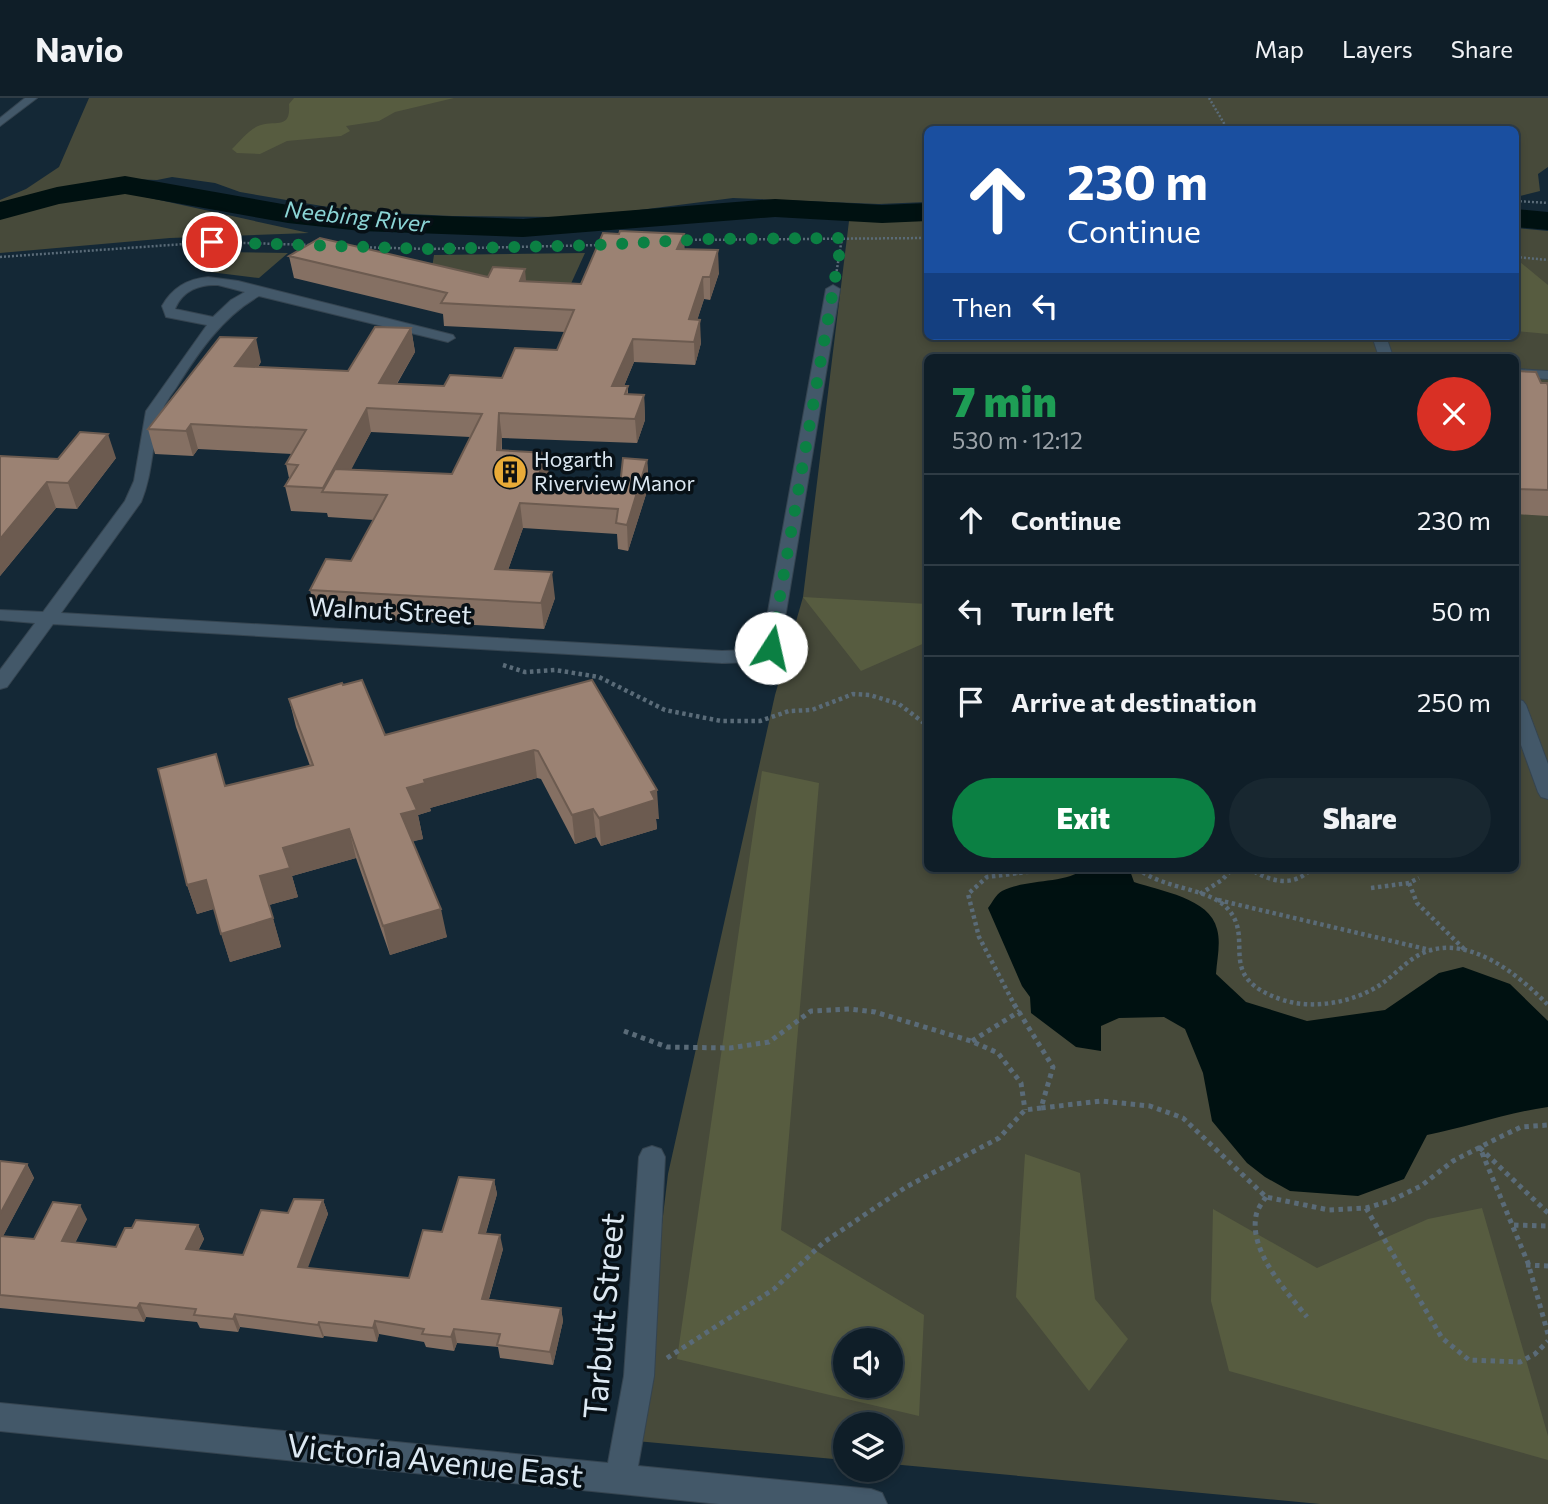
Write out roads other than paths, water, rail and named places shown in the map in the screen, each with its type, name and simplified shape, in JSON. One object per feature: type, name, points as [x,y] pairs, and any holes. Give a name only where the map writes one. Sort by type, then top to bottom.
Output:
[{"type":"street","points":[[0,123],[32,98]]},
{"type":"street","points":[[216,322],[171,314],[168,309],[170,302],[187,286],[211,280],[448,338]]},
{"type":"street","name":"Walnut Street","points":[[0,615],[722,657],[752,656],[771,648],[833,289]]},
{"type":"street","points":[[0,683],[133,502],[142,481],[154,411],[182,367],[216,322],[236,303],[257,291]]},
{"type":"street","points":[[1519,373],[1548,375]]},
{"type":"street","points":[[1519,713],[1548,792]]},
{"type":"street","name":"Tarbutt Street","points":[[620,1480],[639,1376],[652,1157]]},
{"type":"street","name":"Victoria Avenue East","points":[[0,1417],[871,1504]]},
{"type":"waterway","name":"Neebing River","points":[[0,211],[57,196],[125,185],[288,214],[361,222],[523,228],[775,208],[882,214],[924,212]]},
{"type":"waterway","name":"Neebing River","points":[[1519,218],[1548,221]]},
{"type":"place","name":"Hogarth Riverview Manor","points":[[510,472]]}]
